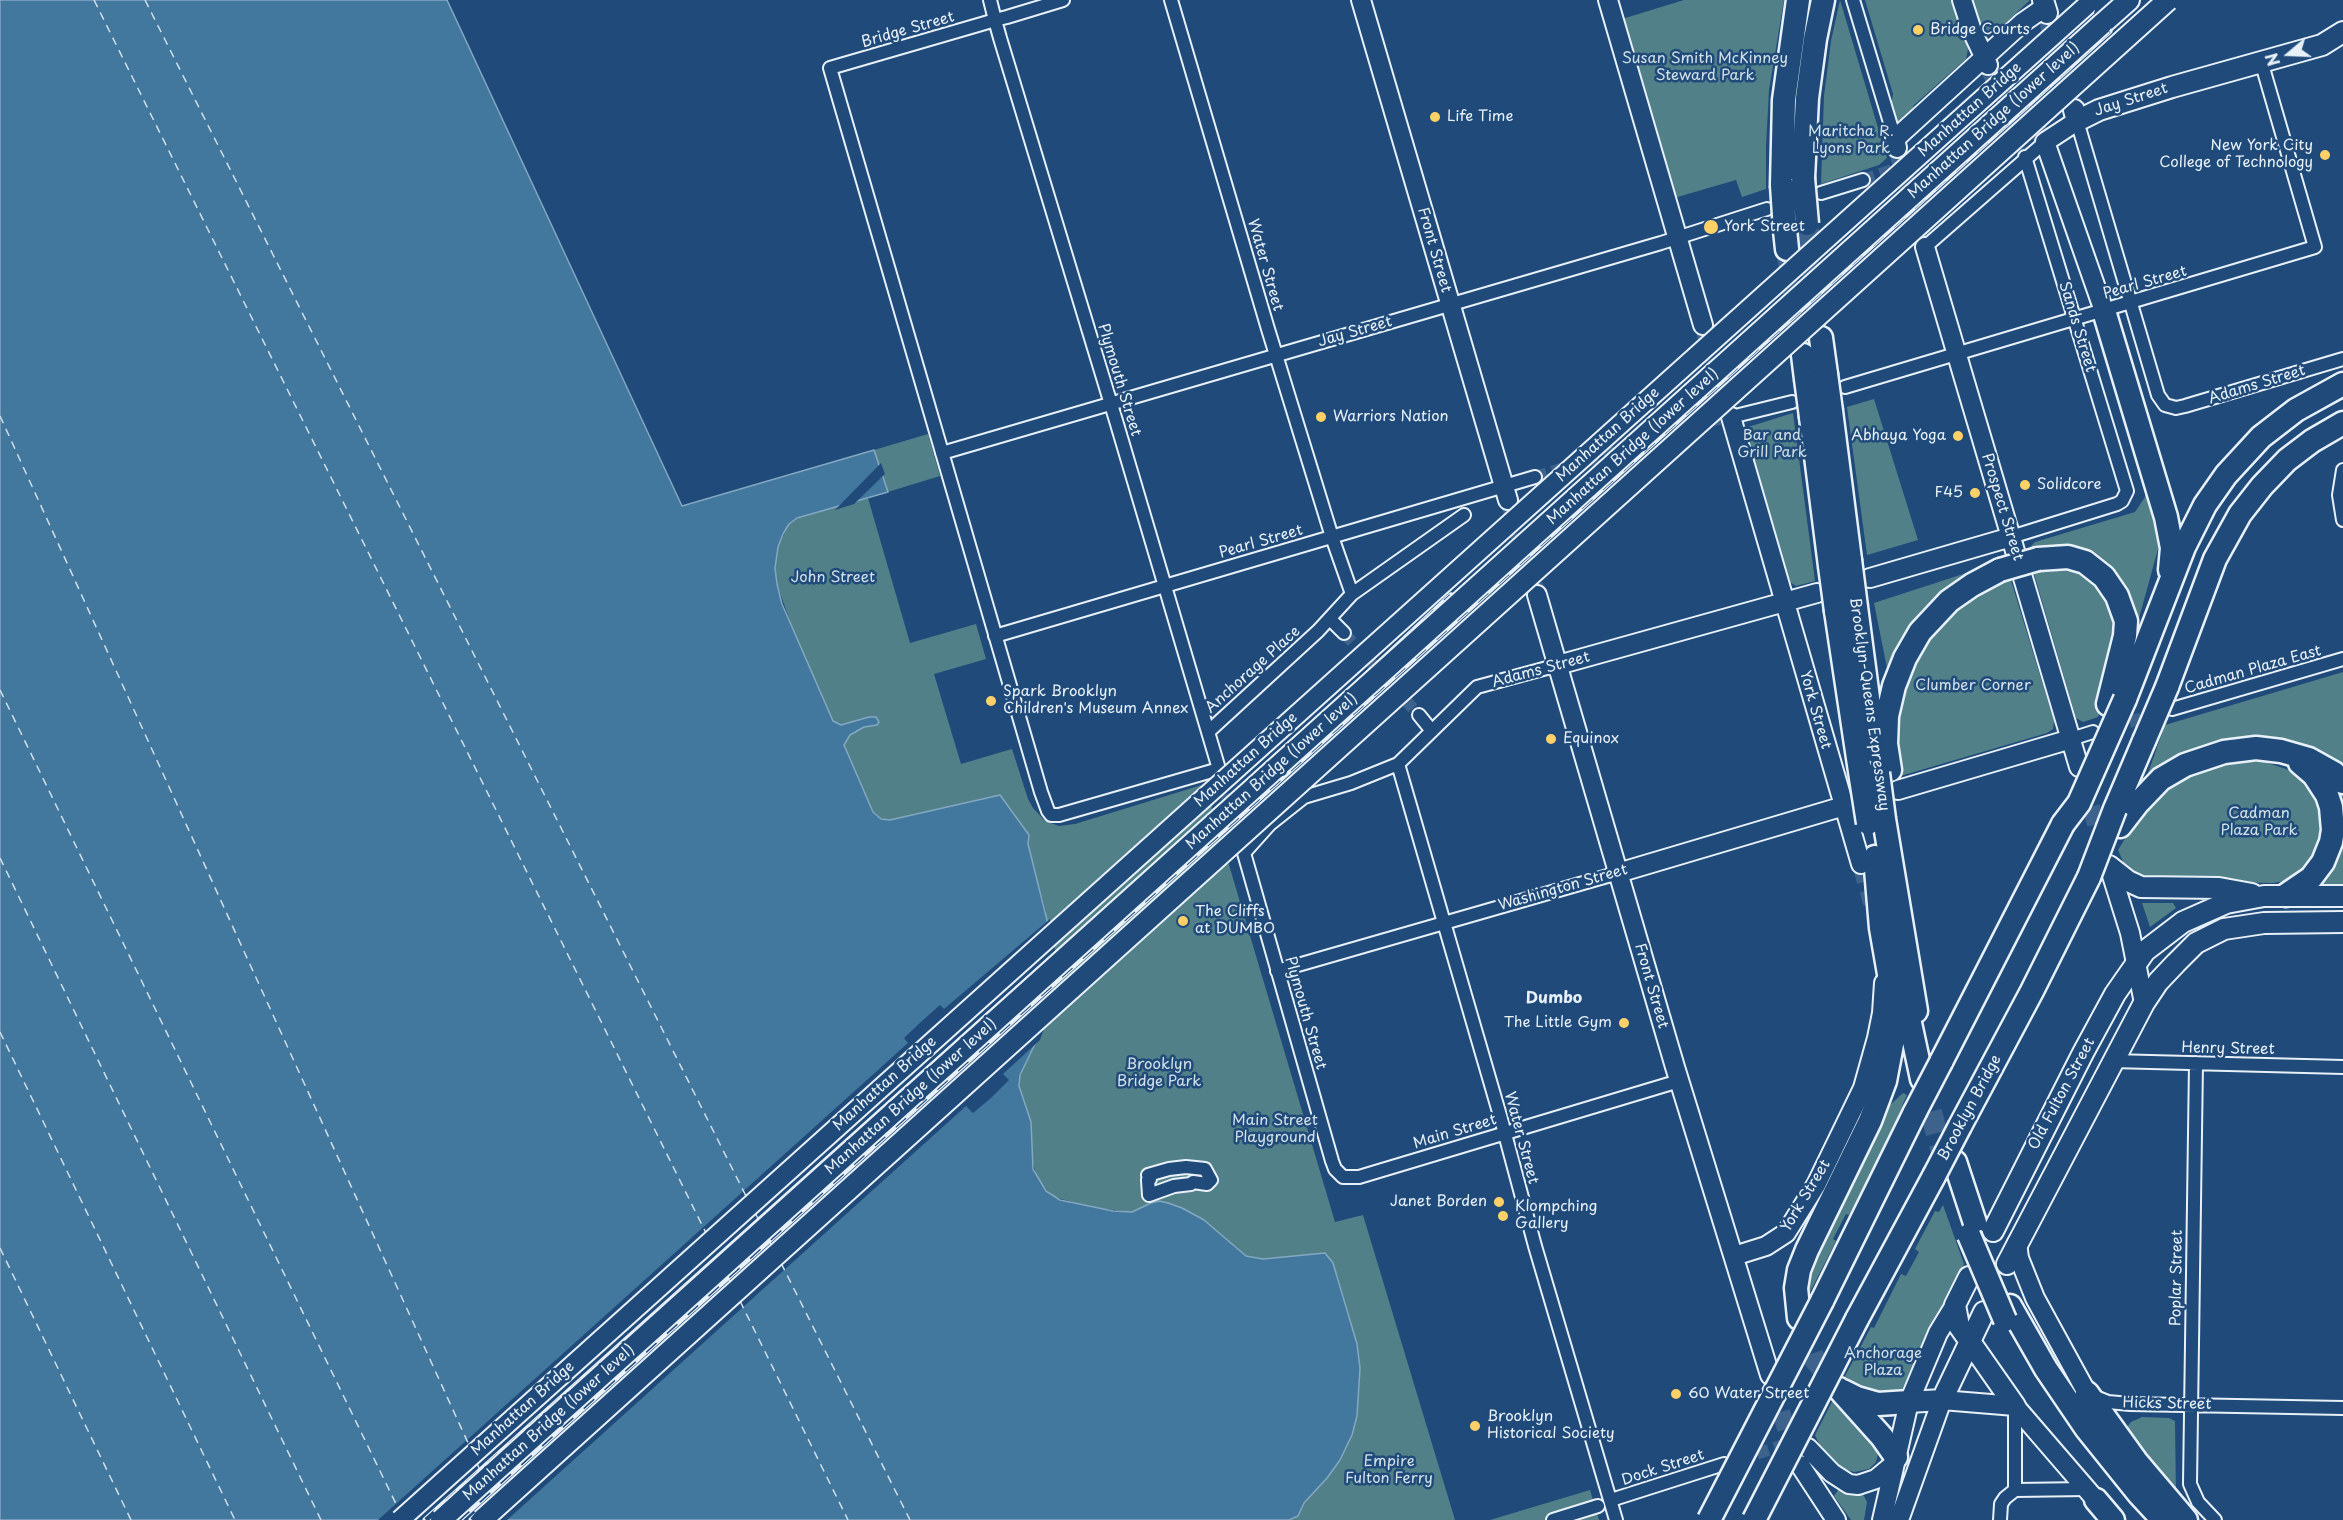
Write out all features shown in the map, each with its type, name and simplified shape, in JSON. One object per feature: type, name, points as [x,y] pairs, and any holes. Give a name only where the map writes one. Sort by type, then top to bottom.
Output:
[{"type":"highway","points":[[1798,0],[1784,100],[1782,185],[1797,233],[1803,178],[1807,98],[1823,0]]},
{"type":"highway","points":[[2104,311],[2169,533],[2171,562],[2165,599]]},
{"type":"highway","name":"Brooklyn-Queens Expressway","points":[[1821,338],[1816,377],[1846,609],[1882,778],[1882,819],[1903,883],[1905,949],[1925,1073],[1868,860],[1882,819]]},
{"type":"highway","name":"Brooklyn-Queens Expressway","points":[[1803,355],[1816,377]]},
{"type":"highway","points":[[1709,1520],[2063,824],[2099,734],[2165,599],[2193,525],[2226,476],[2253,445],[2285,418],[2312,400],[2343,384]]},
{"type":"highway","name":"Brooklyn Bridge","points":[[1754,1520],[1851,1330],[2042,973],[2099,872],[2115,809],[2167,687],[2215,559],[2240,514],[2262,486],[2287,460],[2312,441],[2343,423]]},
{"type":"highway","points":[[1882,778],[1887,716],[1894,686],[1905,658],[1920,632],[1949,601],[2000,570],[2038,559],[2068,557],[2085,562],[2104,577],[2117,596],[2124,613],[2125,636],[2116,701]]},
{"type":"highway","points":[[2099,872],[2120,826],[2146,793],[2173,771],[2224,752],[2256,748],[2281,751],[2309,759],[2334,773],[2343,782]]},
{"type":"highway","points":[[2281,751],[2307,768],[2321,784],[2331,807],[2333,819],[2331,842],[2323,862],[2311,878],[2286,895]]},
{"type":"highway","points":[[1799,1318],[1796,1288],[1799,1270],[1870,1121],[1885,1081],[1893,1039],[1895,1020],[1892,992],[1879,908],[1868,860]]},
{"type":"highway","points":[[1952,1169],[2010,1306],[2046,1370],[2080,1421],[2111,1461],[2163,1520]]},
{"type":"highway","points":[[1979,1230],[2005,1320],[2041,1382],[2075,1432],[2147,1520]]},
{"type":"highway","points":[[1895,1461],[1882,1437],[1839,1389],[1857,1398],[1878,1404],[1910,1402]]},
{"type":"highway","points":[[2087,1393],[2136,1461],[2186,1520]]},
{"type":"highway","points":[[2093,1503],[2114,1520]]},
{"type":"main road","name":"Front Street","points":[[1361,0],[1506,493]]},
{"type":"main road","points":[[1608,0],[1703,325]]},
{"type":"main road","points":[[1962,0],[1967,18],[1986,61]]},
{"type":"main road","name":"Manhattan Bridge (lower level)","points":[[441,1520],[2129,0]]},
{"type":"main road","points":[[482,1520],[2168,0]]},
{"type":"main road","name":"Manhattan Bridge","points":[[400,1520],[2091,2]]},
{"type":"main road","points":[[1896,144],[1986,61],[2022,23],[2045,6]]},
{"type":"main road","points":[[2322,45],[2343,33]]},
{"type":"main road","name":"Jay Street","points":[[2045,142],[2075,116],[2261,61],[2343,41]]},
{"type":"main road","name":"Sands Street","points":[[2045,142],[2104,311]]},
{"type":"main road","name":"Prospect Street","points":[[1925,246],[2079,767]]},
{"type":"main road","name":"York Street","points":[[1731,417],[1846,806],[1868,860]]},
{"type":"main road","points":[[1870,578],[2011,537]]},
{"type":"main road","name":"Adams Street","points":[[1558,665],[1817,593]]},
{"type":"main road","name":"Front Street","points":[[1537,594],[1679,1081],[1770,1375]]},
{"type":"main road","points":[[1882,778],[2071,739]]},
{"type":"main road","name":"Washington Street","points":[[1618,873],[1846,806]]},
{"type":"main road","points":[[2099,872],[2141,886],[2219,888],[2264,896],[2343,896]]},
{"type":"main road","points":[[2099,872],[2137,961],[2144,1003]]},
{"type":"main road","name":"Old Fulton Street","points":[[1979,1230],[2115,994],[2137,961],[2169,931],[2200,913],[2226,903],[2264,896]]},
{"type":"main road","name":"Old Fulton Street","points":[[2007,1264],[2144,1003],[2158,982],[2176,963],[2205,937],[2240,926],[2305,921],[2343,922]]},
{"type":"main road","name":"York Street","points":[[1734,1256],[1766,1246],[1786,1233],[1816,1185],[1853,1110],[1870,1066],[1882,1012],[1883,969]]},
{"type":"main road","points":[[2017,1243],[2019,1258],[2035,1298],[2087,1393]]},
{"type":"main road","points":[[1882,1520],[1910,1402],[1938,1333],[1969,1277]]},
{"type":"main road","points":[[1955,1305],[1959,1326],[1969,1342],[2015,1406],[2093,1503]]},
{"type":"main road","points":[[1899,1520],[1942,1400],[1984,1312]]},
{"type":"main road","points":[[1910,1402],[1942,1400],[2015,1406]]},
{"type":"main road","points":[[1836,1520],[1804,1456],[1849,1484],[1858,1485],[1876,1479],[1895,1461]]},
{"type":"street","name":"Plymouth Street","points":[[990,0],[1219,769],[1065,813],[1051,814],[1041,792],[995,636]]},
{"type":"street","name":"Bridge Street","points":[[942,453],[830,68],[1063,0]]},
{"type":"street","name":"Water Street","points":[[1172,0],[1276,355],[1352,594]]},
{"type":"street","points":[[1853,0],[1896,144]]},
{"type":"street","name":"Pearl Street","points":[[1845,387],[2315,248],[2261,61]]},
{"type":"street","points":[[2075,116],[2131,303]]},
{"type":"street","name":"Jay Street","points":[[1925,246],[2045,142]]},
{"type":"street","name":"Sands Street","points":[[2011,537],[2117,504],[2126,497],[2126,486],[2025,157]]},
{"type":"street","points":[[1821,193],[1863,180]]},
{"type":"street","name":"Jay Street","points":[[942,453],[1677,237],[1767,208]]},
{"type":"street","name":"Adams Street","points":[[2131,303],[2158,395],[2170,408],[2185,406],[2343,359]]},
{"type":"street","points":[[1731,417],[1792,402]]},
{"type":"street","points":[[942,453],[995,636]]},
{"type":"street","points":[[2343,470],[2338,495],[2343,520]]},
{"type":"street","name":"Pearl Street","points":[[995,636],[1332,537],[1506,493],[1535,477]]},
{"type":"street","name":"Anchorage Place","points":[[1208,732],[1318,632],[1352,594],[1464,515]]},
{"type":"street","points":[[1330,619],[1344,633]]},
{"type":"street","name":"Cadman Plaza East","points":[[2172,709],[2343,659]]},
{"type":"street","name":"Adams Street","points":[[1244,853],[1270,824],[1304,797],[1351,783],[1398,764],[1477,687],[1558,665]]},
{"type":"street","points":[[1419,716],[1432,731]]},
{"type":"street","points":[[2071,739],[2093,732]]},
{"type":"street","name":"Water Street","points":[[1398,764],[1445,922],[1535,1246],[1616,1520]]},
{"type":"street","name":"Plymouth Street","points":[[1244,853],[1332,1161],[1335,1169],[1343,1177]]},
{"type":"street","name":"Washington Street","points":[[1277,971],[1618,873]]},
{"type":"street","name":"Henry Street","points":[[2112,1061],[2343,1066]]},
{"type":"street","name":"Poplar Street","points":[[2196,1063],[2190,1473],[2192,1493],[2215,1520]]},
{"type":"street","name":"Main Street","points":[[1343,1177],[1359,1177],[1679,1081]]},
{"type":"street","points":[[1201,1168],[1205,1169],[1211,1178],[1207,1184],[1193,1182],[1149,1195],[1148,1175],[1161,1170],[1201,1168]]},
{"type":"street","name":"Hicks Street","points":[[2087,1393],[2119,1404],[2343,1408]]},
{"type":"street","points":[[2015,1406],[2015,1490]]},
{"type":"street","name":"Dock Street","points":[[1611,1500],[1724,1464]]},
{"type":"street","points":[[2000,1520],[2001,1504],[2015,1490],[2093,1503]]},
{"type":"street","points":[[1553,1520],[1598,1506]]},
{"type":"green space","name":"Susan Smith McKinney Steward Park","points":[[1684,0],[1784,0],[1769,90],[1766,189],[1742,197],[1736,180],[1674,198],[1622,19]]},
{"type":"green space","name":"Maritcha R. Lyons Park","points":[[1840,0],[1887,158],[1879,165],[1821,184],[1824,96],[1831,41]]},
{"type":"green space","points":[[1865,0],[1953,0],[1968,49],[1966,59],[1914,105],[1910,113],[1898,123],[1891,105],[1893,94]]},
{"type":"green space","points":[[1971,0],[2030,0],[1996,32],[1988,35],[1980,31]]},
{"type":"green space","points":[[1874,399],[1918,540],[1867,555],[1847,407]]},
{"type":"green space","name":"Bar and Grill Park","points":[[1793,413],[1815,581],[1796,586],[1788,581],[1744,434],[1748,427]]},
{"type":"green space","name":"Brooklyn Bridge Park","points":[[928,434],[940,476],[868,498],[910,643],[976,624],[986,659],[934,674],[961,764],[1012,749],[1033,808],[1045,821],[1059,826],[1075,824],[1205,784],[1335,1222],[1363,1215],[1455,1520],[1289,1520],[1298,1516],[1304,1503],[1352,1435],[1357,1416],[1360,1368],[1357,1344],[1337,1274],[1246,1256],[1204,1220],[1168,1203],[1159,1201],[1132,1212],[1089,1207],[1052,1196],[1038,1180],[1032,1160],[1031,1122],[1019,1086],[1020,1075],[1036,1042],[1046,912],[1028,844],[1029,835],[1000,795],[890,820],[881,819],[873,811],[798,644],[777,584],[775,568],[778,547],[789,524],[797,518],[816,511],[879,465],[874,450]]},
{"type":"green space","points":[[2145,484],[2161,538],[2133,640],[2129,597],[2119,578],[2111,570],[2028,553],[2028,549],[2035,542],[2135,512],[2145,497]]},
{"type":"green space","name":"Clumber Corner","points":[[1997,563],[1888,673],[1874,603]]},
{"type":"green space","name":"Clumber Corner","points":[[2066,565],[2096,580],[2117,619],[2102,706],[2098,717],[2083,722],[2076,718],[2032,567]]},
{"type":"green space","name":"Clumber Corner","points":[[2009,574],[2054,721],[2053,729],[2047,733],[1897,777],[1893,740],[1900,685],[1936,622]]},
{"type":"green space","points":[[2343,672],[2343,769],[2234,740],[2193,749],[2147,776],[2165,725]]},
{"type":"green space","name":"Cadman Plaza Park","points":[[2262,761],[2292,771],[2309,786],[2316,797],[2321,809],[2321,836],[2319,847],[2309,866],[2290,880],[2273,883],[2143,880],[2124,864],[2118,850],[2134,824],[2159,795],[2172,784],[2202,769]]},
{"type":"green space","points":[[2335,789],[2343,795],[2343,890],[2318,887]]},
{"type":"green space","points":[[2142,903],[2173,903],[2176,908],[2150,927]]},
{"type":"green space","points":[[1903,1093],[1907,1095],[1902,1106],[1905,1108],[1849,1215],[1846,1214],[1833,1239],[1836,1241],[1809,1294],[1808,1278],[1820,1245],[1889,1106]]},
{"type":"green space","name":"Anchorage Plaza","points":[[1943,1205],[1964,1264],[1901,1391],[1875,1394],[1851,1384],[1844,1378],[1871,1327],[1874,1328],[1901,1274],[1906,1276],[1919,1252],[1915,1249],[1935,1211],[1939,1212]]},
{"type":"green space","name":"Anchorage Plaza","points":[[1834,1398],[1879,1449],[1876,1462],[1869,1469],[1854,1472],[1838,1467],[1821,1448],[1815,1435]]},
{"type":"green space","points":[[2142,1417],[2169,1418],[2175,1421],[2176,1499],[2124,1431],[2131,1422]]},
{"type":"green space","points":[[1590,1490],[1599,1520],[1490,1520]]},
{"type":"green space","points":[[1838,1490],[1863,1494],[1867,1502],[1864,1520],[1851,1520],[1834,1496]]},
{"type":"water","points":[[0,0],[447,0],[682,506],[874,450],[888,492],[797,518],[789,524],[783,534],[778,547],[775,568],[782,604],[833,721],[841,725],[876,717],[879,722],[877,725],[864,727],[850,735],[844,745],[873,812],[881,819],[890,820],[1000,795],[1029,835],[1028,844],[1049,928],[1036,1042],[1020,1075],[1019,1086],[1031,1122],[1033,1169],[1046,1191],[1060,1200],[1113,1211],[1132,1212],[1159,1201],[1168,1203],[1204,1220],[1246,1256],[1263,1259],[1325,1253],[1333,1263],[1357,1344],[1360,1368],[1357,1416],[1352,1435],[1340,1460],[1304,1503],[1298,1516],[1289,1520],[0,1520]]},
{"type":"pier","points":[[881,463],[885,474],[854,504],[835,510]]},
{"type":"pier","points":[[1050,919],[1055,951],[1050,1011],[1040,1040],[1003,1074],[1009,1080],[991,1098],[973,1113],[966,1106],[507,1520],[378,1520],[908,1043],[904,1038],[922,1021],[940,1005],[944,1009]]},
{"type":"ferry route","points":[[94,0],[706,1233]]},
{"type":"ferry route","points":[[145,0],[747,1198]]},
{"type":"ferry route","points":[[0,416],[469,1445]]},
{"type":"ferry route","points":[[0,690],[398,1508]]},
{"type":"ferry route","points":[[0,858],[321,1520]]},
{"type":"ferry route","points":[[0,1032],[235,1520]]},
{"type":"ferry route","points":[[755,1213],[760,1222]]},
{"type":"ferry route","points":[[767,1237],[772,1246]]},
{"type":"ferry route","points":[[0,1248],[131,1520]]},
{"type":"ferry route","points":[[781,1263],[910,1520]]},
{"type":"ferry route","points":[[727,1275],[731,1284]]},
{"type":"ferry route","points":[[740,1301],[848,1520]]},
{"type":"ferry route","points":[[477,1463],[481,1473]]},
{"type":"tunnel","points":[[2047,13],[2072,105]]},
{"type":"tunnel","points":[[1988,66],[1995,81],[2025,110],[2045,142]]},
{"type":"tunnel","points":[[1995,82],[2025,157]]},
{"type":"tunnel","points":[[1897,148],[1925,247]]},
{"type":"tunnel","points":[[1863,180],[1901,167]]},
{"type":"tunnel","points":[[1808,230],[1820,334]]},
{"type":"tunnel","points":[[1787,249],[1802,351]]},
{"type":"tunnel","points":[[1705,332],[1729,412]]},
{"type":"tunnel","points":[[1656,432],[1663,428],[1731,417]]},
{"type":"tunnel","points":[[1535,477],[1625,449]]},
{"type":"tunnel","points":[[1511,507],[1537,595]]},
{"type":"tunnel","points":[[1344,633],[1419,715]]},
{"type":"tunnel","points":[[2112,727],[2156,714]]},
{"type":"tunnel","points":[[1221,777],[1241,843]]},
{"type":"tunnel","points":[[2083,781],[2103,847]]},
{"type":"tunnel","points":[[1861,864],[1872,903]]},
{"type":"tunnel","points":[[1922,1080],[1947,1170]]},
{"type":"tunnel","points":[[1800,1323],[1813,1357],[1839,1389]]},
{"type":"tunnel","points":[[1773,1386],[1794,1454]]},
{"type":"tunnel","points":[[1740,1459],[1790,1443]]},
{"type":"railway","points":[[409,1520],[2091,11]]},
{"type":"railway","points":[[458,1520],[2109,31]]},
{"type":"railway","points":[[472,1520],[2115,38]]},
{"type":"railway","points":[[426,1520],[1355,686],[1451,596]]},
{"type":"place","name":"Bridge Courts","points":[[1918,30]]},
{"type":"place","name":"Life Time","points":[[1435,117]]},
{"type":"place","name":"New York City College of Technology","points":[[2325,155]]},
{"type":"place","name":"York Street","points":[[1711,227]]},
{"type":"place","name":"Warriors Nation","points":[[1321,417]]},
{"type":"place","name":"Abhaya Yoga","points":[[1958,436]]},
{"type":"place","name":"Solidcore","points":[[2025,485]]},
{"type":"place","name":"F45","points":[[1975,493]]},
{"type":"place","name":"Spark Brooklyn Children's Museum Annex","points":[[991,701]]},
{"type":"place","name":"Equinox","points":[[1551,739]]},
{"type":"place","name":"The Cliffs at DUMBO","points":[[1183,921]]},
{"type":"place","name":"The Little Gym","points":[[1624,1023]]},
{"type":"place","name":"Janet Borden","points":[[1499,1202]]},
{"type":"place","name":"Klompching Gallery","points":[[1503,1216]]},
{"type":"place","name":"60 Water Street","points":[[1676,1394]]},
{"type":"place","name":"Brooklyn Historical Society","points":[[1475,1426]]},
{"type":"district","name":"Dumbo","points":[[1554,999]]},
{"type":"park label","name":"John Street","points":[[833,578]]},
{"type":"park label","name":"Main Street Playground","points":[[1275,1130]]},
{"type":"park label","name":"Empire Fulton Ferry","points":[[1389,1470]]}]
